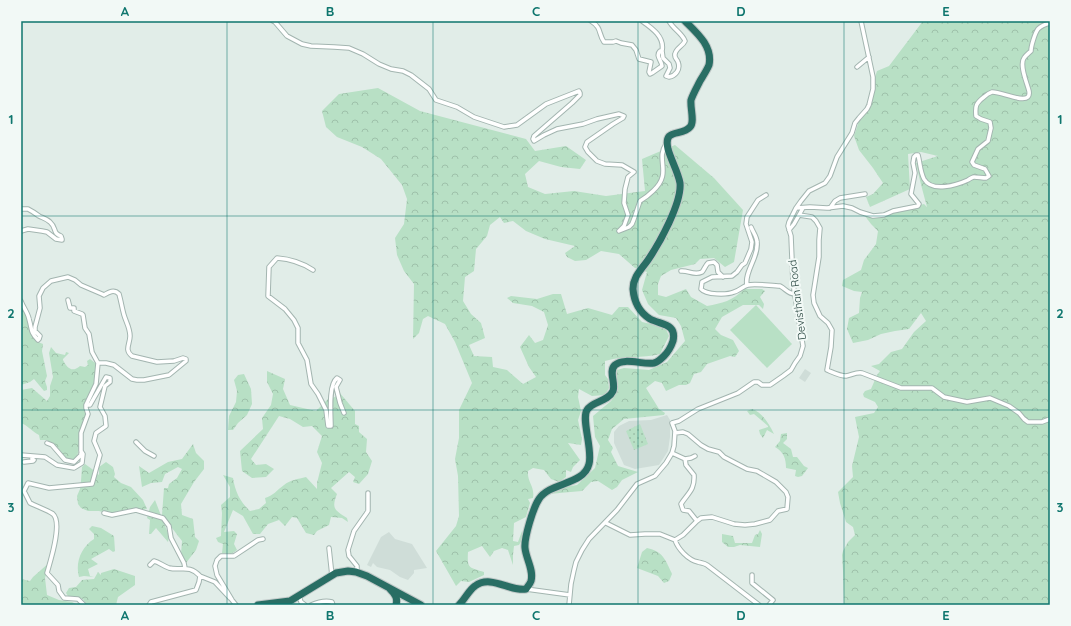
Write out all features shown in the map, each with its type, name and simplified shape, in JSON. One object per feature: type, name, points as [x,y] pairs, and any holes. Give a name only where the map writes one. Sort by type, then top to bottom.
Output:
[{"type":"highway","points":[[460,605],[473,587],[478,584],[488,582],[520,590],[526,589],[530,582],[531,576],[525,547],[526,538],[535,507],[544,494],[580,476],[589,466],[590,454],[586,427],[587,410],[591,406],[610,396],[614,388],[612,372],[613,367],[616,364],[623,362],[656,362],[668,352],[673,341],[674,335],[671,328],[652,320],[637,306],[633,283],[635,276],[654,252],[677,203],[680,185],[667,143],[671,134],[690,128],[692,122],[691,101],[708,65],[709,54],[707,47],[685,21]]},
{"type":"highway","points":[[258,605],[290,601],[332,576],[344,572],[357,572],[422,605]]},
{"type":"highway","points":[[383,584],[395,595],[397,600],[396,605]]},
{"type":"highway","points":[[396,605],[399,602],[412,600]]},
{"type":"street","points":[[273,21],[276,22],[287,36],[302,44],[311,46],[349,48],[363,54],[379,64],[411,75],[429,89],[436,100],[456,107],[474,117],[504,127],[517,125],[546,104],[579,91],[580,95],[534,136],[534,141],[557,129],[583,124],[619,114],[624,116],[587,142],[585,148],[597,161],[605,164],[622,165],[634,172],[628,177],[624,203],[628,215],[624,226],[620,231],[632,224],[640,201],[658,187],[662,180],[663,148],[667,143]]},
{"type":"street","points":[[591,21],[598,27],[604,42],[616,41],[632,45],[636,50],[639,59],[652,62],[649,72],[650,74],[662,66],[658,53],[662,51]]},
{"type":"street","points":[[642,21],[653,29],[661,39],[663,45],[663,58],[670,64],[670,68],[666,76],[669,77],[676,74],[678,62],[675,58],[675,54],[685,41],[684,37],[672,27],[669,21]]},
{"type":"street","name":"Devisthan Road","points":[[569,605],[574,570],[579,555],[589,540],[617,510],[637,484],[655,476],[666,463],[672,453],[675,433],[672,423],[698,409],[738,393],[754,382],[758,382],[762,385],[770,385],[791,370],[800,356],[803,346],[793,283],[791,236],[788,226],[801,200],[809,191],[818,188],[825,183],[830,176],[837,157],[852,133],[855,123],[867,109],[873,89],[873,77],[861,21]]},
{"type":"street","points":[[796,208],[830,208],[843,206],[873,216],[884,215],[893,211],[918,206],[919,204],[911,194],[915,173],[913,163],[914,156],[916,155],[918,155],[924,180],[931,186],[948,187],[969,180],[973,177],[986,178],[989,176],[985,169],[974,165],[972,162],[978,149],[988,141],[991,128],[990,122],[981,120],[976,116],[978,101],[992,92],[1019,99],[1024,99],[1030,95],[1022,68],[1022,62],[1024,57],[1031,51],[1038,28],[1050,23]]},
{"type":"street","points":[[857,67],[869,57]]},
{"type":"street","points":[[830,208],[835,201],[840,198],[865,194]]},
{"type":"street","points":[[766,195],[758,200],[747,217],[746,224],[752,242],[751,249],[745,263],[732,276],[712,277],[702,282],[700,289],[703,292],[730,294],[752,284],[780,286],[788,293],[795,294]]},
{"type":"street","points":[[21,210],[28,208],[39,216],[50,220],[54,226],[55,232],[57,235],[61,236],[62,240],[56,239],[47,232],[28,229],[21,231]]},
{"type":"street","points":[[789,230],[794,224],[802,208]]},
{"type":"street","points":[[799,215],[812,217],[820,228],[819,257],[812,295],[820,316],[828,323],[832,330],[827,370],[847,376],[859,372],[902,388],[932,388],[944,397],[967,402],[990,398],[1009,406],[1028,422],[1042,422],[1050,419]]},
{"type":"street","points":[[747,285],[746,279],[757,250],[757,241],[751,227]]},
{"type":"street","points":[[312,270],[305,265],[288,258],[277,258],[269,267],[268,296],[285,309],[294,320],[298,328],[298,343],[307,360],[311,384],[326,410],[328,426],[331,426],[332,391],[337,378],[340,380],[336,387],[344,413]]},
{"type":"street","points":[[681,271],[689,273],[703,271],[708,263],[714,262],[717,265],[718,272],[723,277]]},
{"type":"street","points":[[21,301],[30,320],[33,335],[38,340],[40,336],[35,331],[35,327],[40,308],[39,296],[43,288],[51,281],[68,277],[81,285],[104,295],[115,291],[119,294],[124,316],[128,324],[130,337],[127,350],[129,354],[135,357],[145,358],[157,362],[174,361],[183,358],[186,360],[169,374],[144,380],[132,379],[114,365],[98,363]]},
{"type":"street","points":[[21,455],[45,457],[57,465],[74,468],[82,463],[81,433],[88,414],[86,405],[96,384],[98,363],[92,352],[89,334],[85,328],[83,315],[74,311],[74,308],[70,308],[68,300]]},
{"type":"street","points":[[84,605],[78,599],[64,598],[59,592],[58,585],[47,573],[56,537],[57,520],[54,514],[30,503],[24,490],[28,483],[49,488],[92,484],[100,455],[94,441],[96,434],[106,426],[105,416],[100,407],[106,386],[110,382],[110,378],[106,377],[90,405],[86,405]]},
{"type":"street","points":[[675,433],[683,432],[688,434],[708,449],[719,452],[724,457],[747,469],[757,471],[776,482],[786,492],[788,497],[787,509],[778,511],[770,520],[745,525],[734,524],[708,516],[701,518],[683,535],[675,540]]},
{"type":"street","points":[[136,442],[145,451],[154,456]]},
{"type":"street","points":[[47,443],[52,445],[65,460],[74,462],[81,454],[81,451]]},
{"type":"street","points":[[672,453],[685,458],[695,456]]},
{"type":"street","points":[[24,462],[33,462],[34,460],[32,459],[32,456]]},
{"type":"street","points":[[685,458],[686,465],[694,475],[694,479],[690,493],[681,504],[683,510],[689,511],[697,521]]},
{"type":"street","points":[[357,572],[357,566],[348,554],[348,550],[354,531],[368,511],[368,493]]},
{"type":"street","points":[[104,513],[112,515],[136,510],[163,518],[169,526],[171,538],[184,563],[185,568]]},
{"type":"street","points":[[606,522],[630,535],[660,534],[675,540],[686,555],[695,562],[704,563],[707,565],[759,605]]},
{"type":"street","points":[[232,600],[217,575],[217,560],[221,556],[234,556],[258,540],[263,539]]},
{"type":"street","points":[[329,548],[332,576]]},
{"type":"street","points":[[150,565],[154,561],[169,568],[185,568],[196,572],[200,576],[215,582],[236,605]]},
{"type":"street","points":[[752,575],[752,583],[773,600],[770,605]]},
{"type":"street","points":[[149,605],[151,602],[196,590],[200,576]]},
{"type":"street","points":[[526,589],[570,595]]},
{"type":"street","points":[[299,595],[301,602],[305,605]]},
{"type":"street","points":[[311,605],[320,601],[332,602],[333,605]]},
{"type":"shaded area","points":[[805,369],[811,373],[805,382],[799,378]]},
{"type":"shaded area","points":[[667,415],[670,420],[668,451],[659,465],[635,469],[624,465],[614,443],[614,432],[619,426],[629,421],[651,420]]},
{"type":"shaded area","points":[[389,532],[395,539],[412,544],[427,568],[414,570],[414,573],[408,580],[400,577],[390,570],[377,567],[373,563],[371,567],[367,565],[381,537]]},
{"type":"green space","points":[[923,21],[1050,21],[1050,605],[844,605],[842,555],[848,542],[855,535],[853,527],[846,522],[838,492],[853,477],[852,466],[859,437],[855,417],[874,413],[878,407],[875,402],[864,397],[863,394],[865,391],[871,389],[880,371],[871,366],[879,364],[891,352],[902,349],[914,332],[926,321],[921,313],[909,329],[881,334],[868,340],[853,343],[847,329],[849,318],[859,313],[862,292],[854,291],[842,286],[843,280],[861,270],[864,260],[876,244],[878,231],[865,216],[886,214],[924,204],[927,207],[916,163],[938,156],[921,152],[908,154],[910,189],[870,207],[866,197],[873,194],[883,183],[859,150],[854,136],[860,118],[867,112],[872,86],[877,71],[889,66]]},
{"type":"green space","points":[[378,88],[420,111],[526,139],[535,151],[566,146],[586,160],[580,169],[561,167],[539,161],[525,174],[528,187],[545,194],[574,191],[606,196],[645,191],[642,159],[675,145],[714,178],[743,210],[734,262],[725,267],[714,258],[700,259],[695,264],[671,270],[661,276],[658,284],[658,295],[666,297],[686,289],[691,297],[707,306],[731,299],[744,289],[762,289],[765,291],[760,297],[764,304],[763,309],[759,305],[743,305],[722,317],[715,329],[721,335],[733,340],[739,351],[735,357],[730,356],[707,364],[701,372],[694,374],[690,383],[686,385],[679,385],[666,391],[662,383],[655,381],[646,388],[659,409],[665,413],[664,415],[624,419],[612,429],[608,440],[613,448],[611,452],[618,466],[638,472],[622,480],[617,487],[612,490],[598,481],[591,482],[582,491],[548,494],[559,488],[577,485],[595,468],[600,446],[595,437],[593,416],[611,401],[618,390],[616,383],[617,370],[624,368],[649,370],[667,362],[685,341],[681,326],[676,318],[659,315],[648,304],[642,290],[647,272],[635,268],[619,254],[601,251],[586,260],[575,261],[567,257],[565,253],[575,246],[545,239],[526,231],[513,221],[504,223],[500,217],[490,225],[487,236],[476,249],[474,271],[465,277],[463,301],[471,314],[481,323],[485,338],[469,345],[474,356],[492,357],[493,367],[507,370],[523,384],[536,377],[529,367],[520,347],[529,335],[535,343],[543,340],[548,325],[544,312],[532,306],[513,303],[507,298],[511,296],[537,299],[553,294],[561,294],[567,314],[588,308],[612,315],[619,307],[628,307],[642,322],[665,327],[669,336],[660,354],[619,358],[605,361],[605,375],[608,379],[609,388],[605,395],[592,396],[579,389],[578,397],[581,411],[578,420],[582,439],[581,445],[568,443],[580,460],[573,467],[571,472],[566,470],[566,477],[559,482],[551,479],[544,470],[533,468],[528,471],[533,490],[533,498],[528,499],[530,503],[526,517],[514,523],[513,541],[518,542],[522,531],[523,538],[519,545],[514,546],[513,565],[508,550],[502,548],[494,551],[490,557],[482,546],[468,552],[468,562],[472,568],[484,572],[484,575],[469,582],[461,581],[456,586],[436,551],[456,526],[459,516],[458,476],[455,459],[459,438],[459,410],[472,383],[455,342],[445,324],[428,316],[423,319],[419,333],[413,339],[414,284],[404,271],[397,255],[395,238],[404,224],[407,199],[402,185],[381,159],[362,147],[337,137],[326,127],[322,111],[339,94]]},
{"type":"green space","points":[[21,304],[27,314],[38,342],[43,344],[42,351],[47,376],[45,381],[47,390],[44,391],[34,379],[21,385]]},
{"type":"green space","points":[[756,305],[792,344],[767,368],[730,330]]},
{"type":"green space","points":[[51,347],[56,353],[65,355],[66,352],[69,353],[63,360],[70,369],[75,369],[80,366],[85,367],[88,365],[87,361],[90,359],[99,366],[98,380],[85,409],[87,415],[80,434],[77,457],[74,460],[66,461],[50,442],[47,440],[40,440],[39,435],[21,423],[21,390],[32,388],[47,401],[50,396],[50,386],[53,377],[49,353]]},
{"type":"green space","points":[[267,371],[285,379],[283,389],[290,405],[316,411],[328,399],[335,397],[339,392],[355,411],[355,424],[359,426],[359,432],[367,439],[366,452],[372,461],[368,474],[359,484],[353,482],[355,477],[349,472],[331,488],[337,494],[334,503],[335,509],[347,518],[348,522],[342,518],[331,517],[329,525],[317,531],[314,535],[306,533],[297,518],[292,517],[285,526],[279,520],[268,524],[260,534],[253,534],[243,516],[233,510],[224,532],[234,531],[237,534],[234,544],[237,550],[231,554],[222,553],[223,544],[218,542],[216,538],[221,536],[221,505],[230,497],[230,487],[223,475],[233,478],[238,496],[250,511],[259,509],[266,503],[265,498],[273,494],[286,483],[294,480],[306,477],[317,489],[322,463],[317,452],[322,436],[312,426],[303,427],[290,419],[279,416],[251,459],[256,465],[266,464],[274,469],[266,477],[252,478],[242,471],[240,451],[263,429],[262,418],[271,405],[273,394],[267,382]]},
{"type":"green space","points":[[244,374],[251,389],[252,404],[247,415],[233,430],[228,430],[229,416],[236,402],[237,391],[234,380],[238,375]]},
{"type":"green space","points":[[752,409],[762,416],[774,434],[767,430],[763,438],[759,430],[768,426],[754,414],[750,415],[747,411]]},
{"type":"green space","points":[[640,424],[648,444],[634,450],[626,431]]},
{"type":"green space","points":[[787,433],[787,439],[783,443],[791,449],[793,457],[797,457],[804,466],[808,468],[802,476],[795,476],[796,470],[786,468],[784,456],[781,451],[775,447],[780,441],[781,434]]},
{"type":"green space","points":[[193,444],[196,453],[204,461],[204,469],[194,482],[181,504],[182,515],[193,519],[195,537],[199,541],[196,550],[186,563],[181,554],[182,541],[162,515],[164,488],[168,488],[169,484],[177,478],[182,469],[178,467],[165,474],[162,482],[151,483],[142,487],[139,466],[149,473],[168,462],[182,459]]},
{"type":"green space","points":[[106,462],[113,467],[115,474],[114,477],[121,483],[131,487],[143,500],[147,509],[109,514],[99,511],[88,511],[81,508],[78,504],[77,496],[80,489],[82,467],[85,464],[99,475],[99,467]]},
{"type":"green space","points":[[155,500],[169,536],[168,542],[156,528],[151,534],[149,534],[150,520],[147,518],[150,507]]},
{"type":"green space","points":[[92,526],[101,528],[114,536],[115,551],[113,552],[109,549],[91,559],[98,564],[88,569],[90,576],[94,577],[79,577],[78,566],[80,556],[89,542],[94,539],[94,534],[89,529]]},
{"type":"green space","points":[[760,530],[762,534],[760,547],[740,545],[728,547],[722,542],[722,534],[733,536],[735,543],[752,543],[755,535],[758,534]]},
{"type":"green space","points":[[647,548],[660,554],[666,561],[672,574],[669,581],[664,583],[658,576],[637,568],[642,552]]},
{"type":"green space","points":[[50,562],[45,578],[47,595],[78,605],[21,605],[21,579],[30,581]]},
{"type":"green space","points":[[114,569],[135,576],[135,585],[118,597],[116,605],[86,605],[83,599],[77,597],[74,599],[66,593],[69,588],[76,587],[82,580],[94,579],[98,572],[101,575],[101,573]]}]
